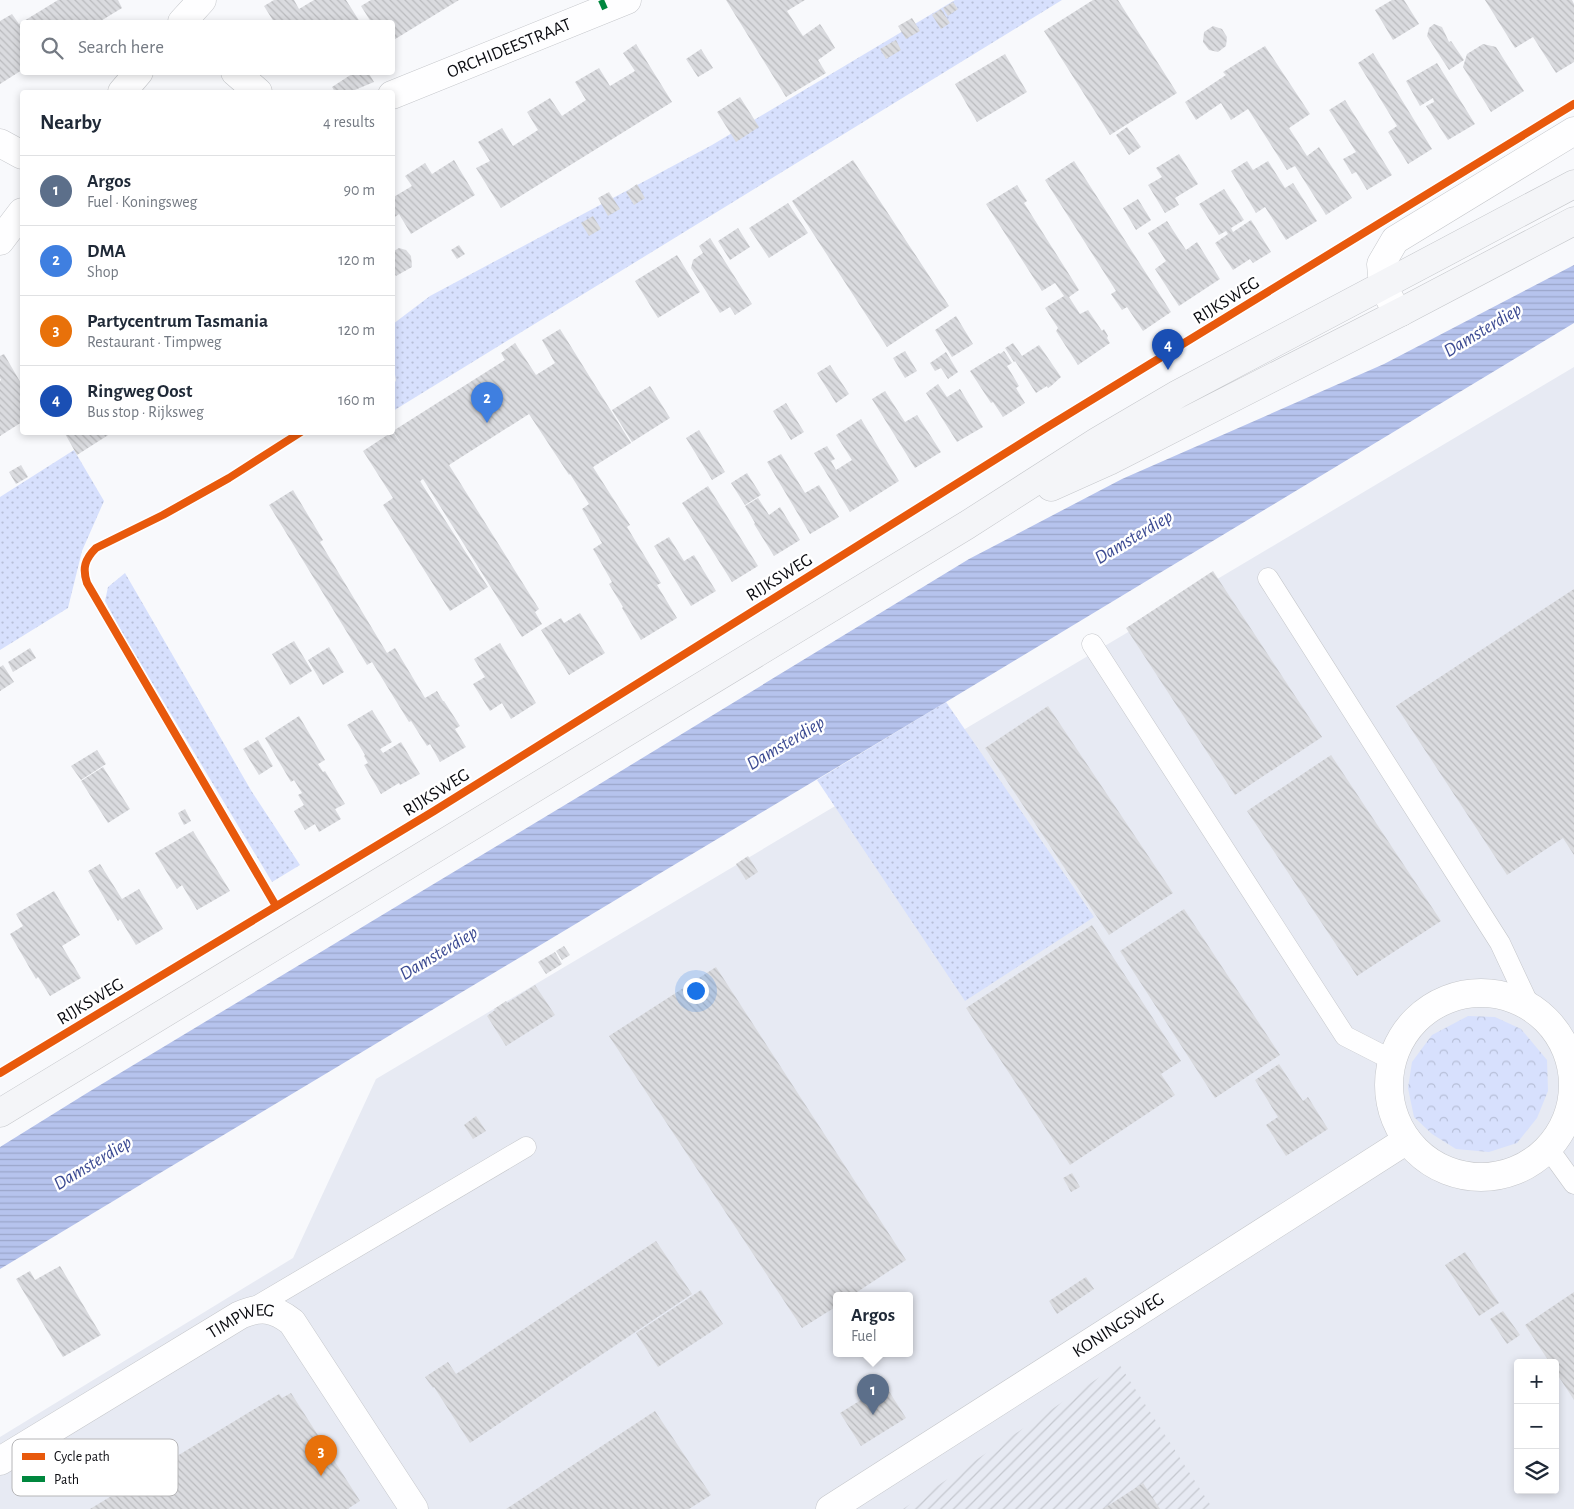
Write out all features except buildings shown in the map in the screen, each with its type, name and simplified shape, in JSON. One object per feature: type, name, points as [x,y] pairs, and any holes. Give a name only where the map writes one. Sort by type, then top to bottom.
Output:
[{"type":"main road","points":[[0,1113],[967,525],[1098,441],[1178,394],[1574,184]]},
{"type":"main road","points":[[967,525],[1109,461],[1401,312],[1574,221]]},
{"type":"street","points":[[184,20],[202,0]]},
{"type":"street","name":"ORCHIDEESTRAAT","points":[[395,94],[627,0]]},
{"type":"street","points":[[124,90],[136,75]]},
{"type":"street","points":[[238,75],[256,90]]},
{"type":"street","points":[[1401,312],[1392,304],[1383,286],[1381,264],[1395,240],[1574,132]]},
{"type":"street","points":[[0,143],[20,154]]},
{"type":"street","points":[[0,241],[20,215]]},
{"type":"street","points":[[1469,994],[1490,994],[1510,998],[1530,1007],[1546,1020],[1567,1032],[1568,1055],[1572,1074],[1572,1094],[1568,1114],[1560,1132],[1548,1148],[1533,1161],[1515,1170],[1496,1175],[1476,1177],[1456,1174],[1438,1166],[1421,1155],[1407,1140],[1396,1122],[1390,1101],[1389,1080],[1392,1060],[1400,1040],[1413,1023],[1429,1009],[1448,999],[1469,994]]},
{"type":"street","name":"KONINGSWEG","points":[[830,1509],[1407,1140]]},
{"type":"street","name":"TIMPWEG","points":[[36,1439],[240,1315],[250,1310],[273,1310],[292,1322],[414,1509]]},
{"type":"street","name":"TIMPWEG","points":[[0,1461],[12,1454]]},
{"type":"lane","points":[[1268,578],[1500,943],[1530,1007]]},
{"type":"lane","points":[[1092,644],[1345,1036],[1392,1060]]},
{"type":"lane","points":[[250,1310],[526,1147]]},
{"type":"lane","points":[[1548,1148],[1574,1184]]},
{"type":"shaded area","points":[[1574,367],[1574,1509],[0,1509],[0,1437],[293,1258],[376,1079]]},
{"type":"shaded area","points":[[1119,1364],[1213,1509],[903,1509]]},
{"type":"green space","points":[[955,0],[1062,0],[395,410],[395,322],[430,296],[712,145]]},
{"type":"green space","points":[[74,450],[104,501],[82,551],[68,608],[0,650],[0,497]]},
{"type":"green space","points":[[125,573],[252,792],[300,865],[272,882],[124,636],[105,601],[108,587]]},
{"type":"green space","points":[[946,702],[1094,917],[965,1001],[817,780]]},
{"type":"green space","points":[[1468,1016],[1495,1017],[1521,1029],[1547,1060],[1548,1091],[1537,1118],[1517,1143],[1489,1152],[1456,1149],[1432,1134],[1414,1117],[1408,1088],[1412,1062],[1432,1035]]},
{"type":"water","name":"Damsterdiep","points":[[1574,265],[1574,323],[0,1269],[0,1147],[969,559],[1122,479],[1384,364]]},
{"type":"marked path","points":[[601,0],[605,9]]},
{"type":"cycle path","name":"RIJKSWEG","points":[[0,1073],[434,811],[1044,429],[1574,104]]},
{"type":"cycle path","points":[[276,906],[87,583],[85,564],[96,548],[163,515],[229,478],[296,435]]},
{"type":"place","name":"Ringweg Oost","points":[[1168,370]]},
{"type":"place","name":"DMA","points":[[487,423]]},
{"type":"place","name":"Argos","points":[[873,1415]]},
{"type":"place","name":"Partycentrum Tasmania","points":[[321,1476]]}]
